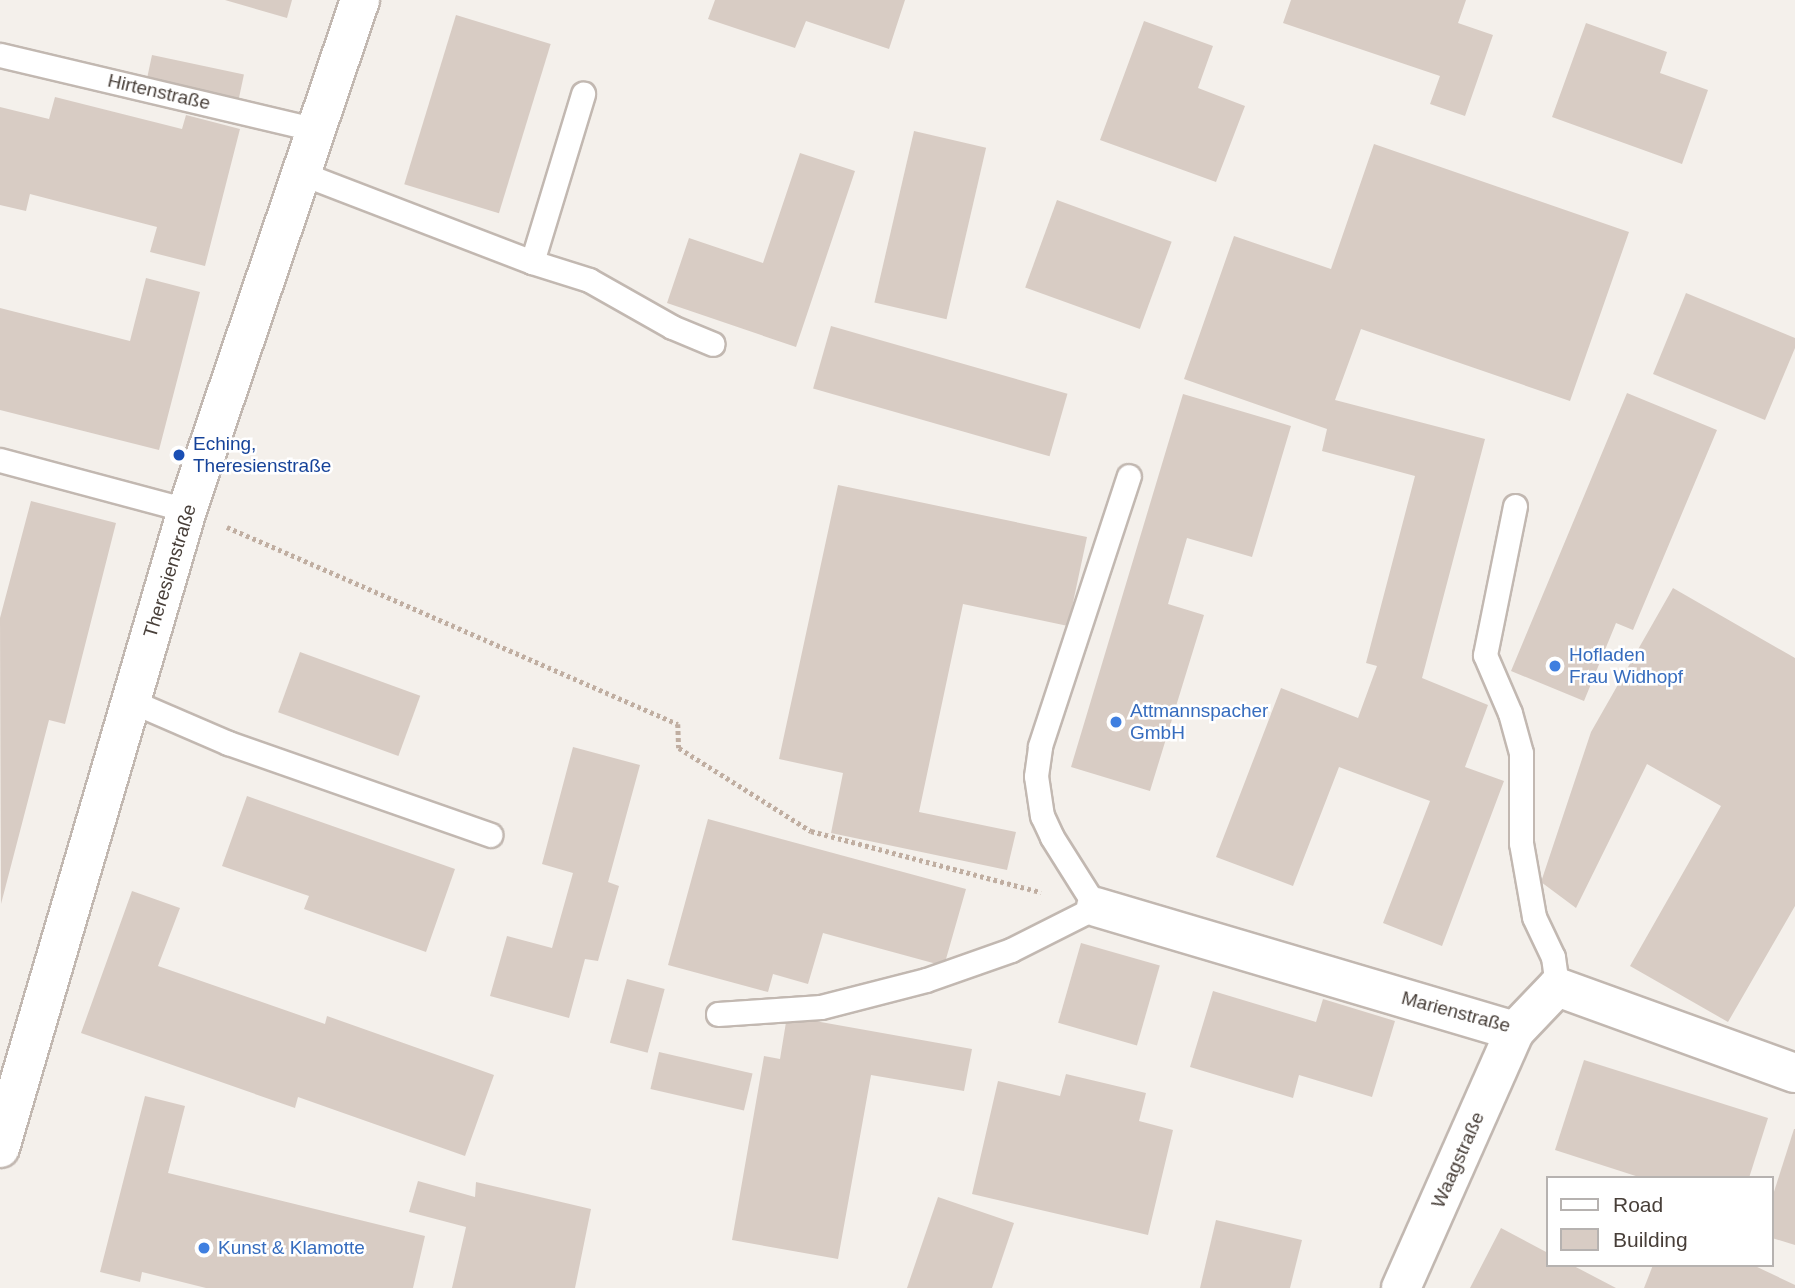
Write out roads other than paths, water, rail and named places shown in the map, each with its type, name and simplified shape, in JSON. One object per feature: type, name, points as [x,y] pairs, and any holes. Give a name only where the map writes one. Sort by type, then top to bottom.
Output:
[{"type":"street","name":"Theresienstraße","points":[[0,1148],[187,510],[360,0]]},
{"type":"street","name":"Marienstraße","points":[[1096,906],[1515,1031],[1557,987]]},
{"type":"street","points":[[1557,987],[1795,1073]]},
{"type":"street","name":"Waagstraße","points":[[1401,1288],[1515,1031]]},
{"type":"lane","name":"Hirtenstraße","points":[[0,55],[318,130]]},
{"type":"lane","points":[[532,262],[583,94]]},
{"type":"lane","points":[[303,174],[532,262],[589,280],[672,327],[713,344]]},
{"type":"lane","points":[[0,460],[187,510]]},
{"type":"lane","points":[[718,1014],[821,1007],[926,980],[1011,950],[1096,906],[1052,838],[1042,816],[1036,776],[1040,746],[1129,476]]},
{"type":"lane","points":[[1515,506],[1485,655],[1510,713],[1521,752],[1521,843],[1534,917],[1553,957],[1557,987]]},
{"type":"lane","points":[[131,701],[228,743],[490,835]]},
{"type":"place","name":"Eching, Theresienstraße","points":[[179,455]]},
{"type":"place","name":"Hofladen Frau Widhopf","points":[[1555,666]]},
{"type":"place","name":"Attmannspacher GmbH","points":[[1116,722]]},
{"type":"place","name":"Kunst & Klamotte","points":[[204,1248]]}]
